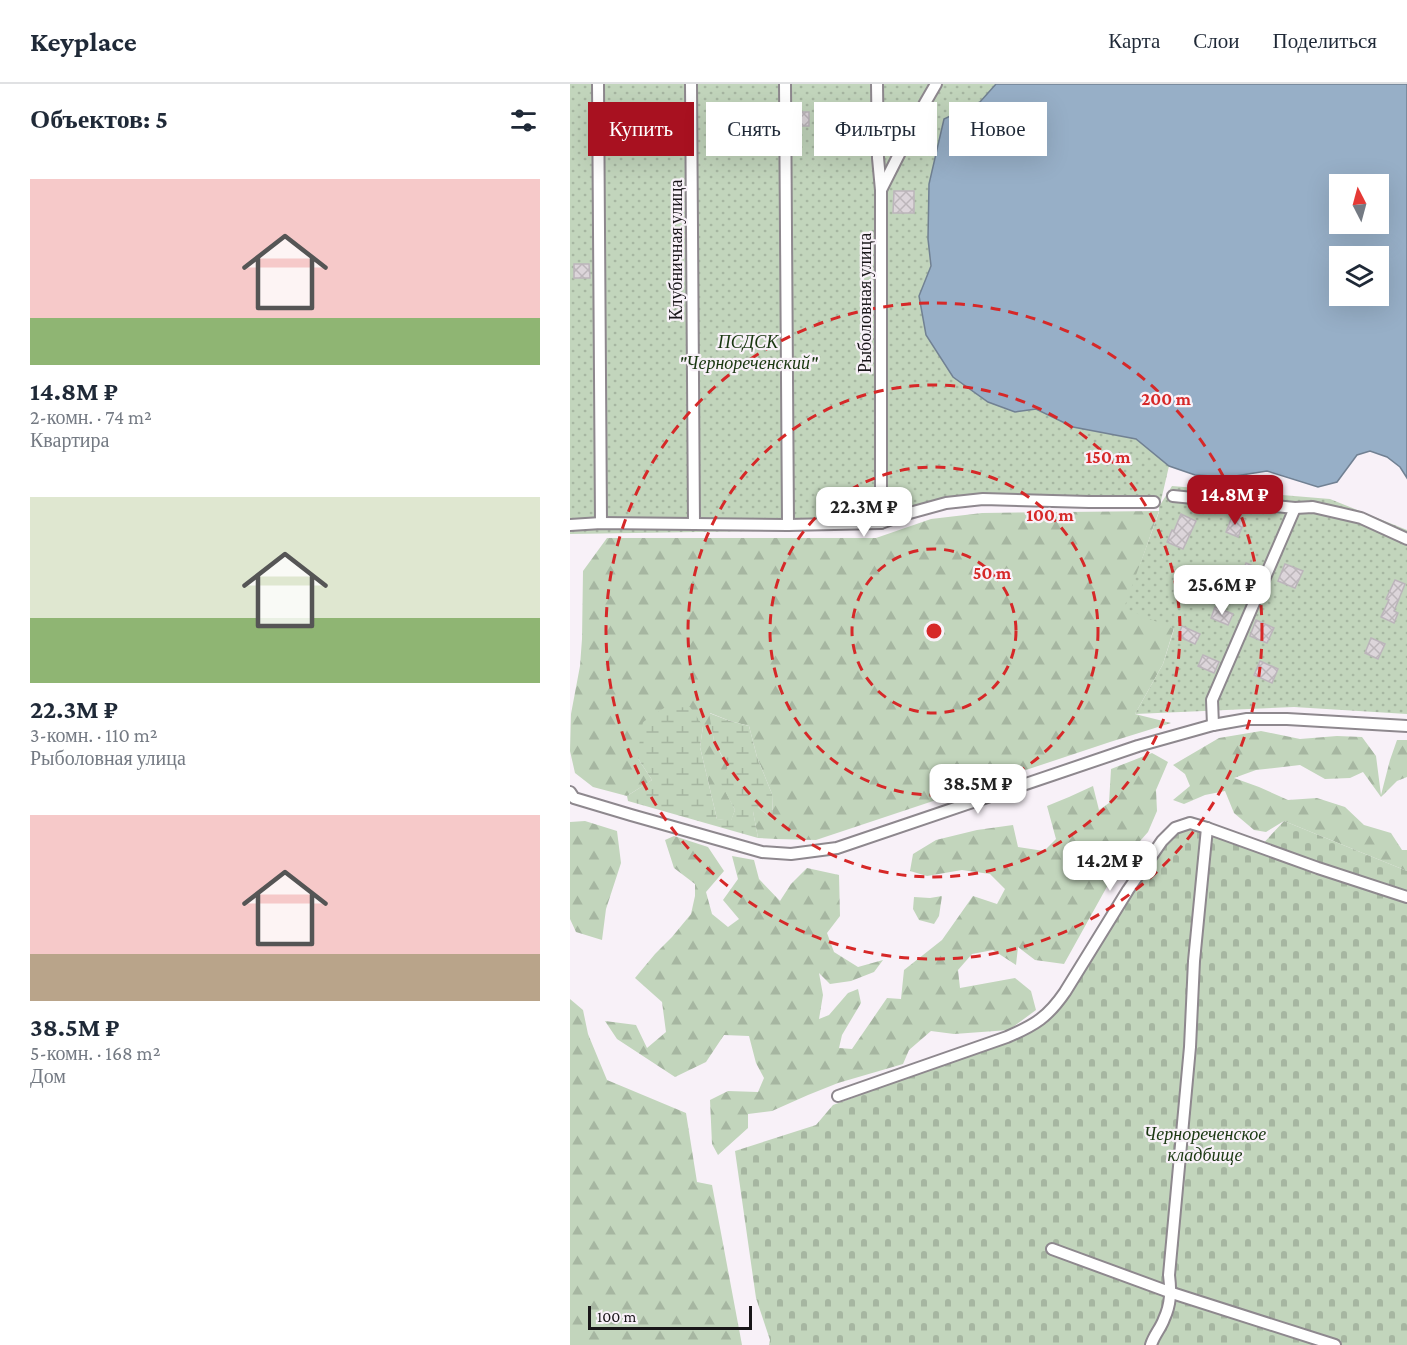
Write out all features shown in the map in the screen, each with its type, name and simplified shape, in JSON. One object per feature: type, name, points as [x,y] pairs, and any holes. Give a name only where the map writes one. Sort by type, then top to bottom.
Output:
[{"type":"street","points":[[598,84],[601,524]]},
{"type":"street","name":"Клубничная улица","points":[[691,84],[694,524]]},
{"type":"street","points":[[785,84],[788,525]]},
{"type":"street","name":"Рыболовная улица","points":[[877,84],[881,190],[881,523]]},
{"type":"street","points":[[881,190],[936,84]]},
{"type":"street","points":[[1173,496],[1295,508],[1313,507],[1361,518],[1407,539]]},
{"type":"street","points":[[570,525],[881,523],[946,503],[982,499],[1154,502]]},
{"type":"street","points":[[1214,725],[1212,700],[1295,508]]},
{"type":"street","points":[[571,795],[631,815],[762,852],[791,854],[837,848],[1138,746],[1214,725],[1247,719],[1287,719],[1407,726]]},
{"type":"street","points":[[838,1096],[1007,1037],[1042,1019],[1065,992],[1128,890],[1162,841],[1175,828],[1190,823],[1208,828],[1407,897]]},
{"type":"street","points":[[1151,1345],[1154,1335],[1164,1320],[1172,1293],[1169,1275],[1190,1047],[1194,961],[1208,828]]},
{"type":"street","points":[[1052,1249],[1172,1293],[1335,1345]]},
{"type":"green space","name":"ПСДСК \"Чернореченский\"","points":[[570,84],[996,84],[980,102],[949,102],[949,117],[944,119],[937,149],[937,102],[814,102],[814,156],[935,156],[929,184],[928,239],[931,266],[919,296],[1015,412],[1036,409],[1073,427],[1136,439],[1169,466],[1160,505],[1172,486],[1330,499],[1407,530],[1407,714],[1294,707],[1135,714],[1163,664],[1174,629],[1124,608],[1159,507],[961,506],[926,514],[882,529],[570,534]]},
{"type":"green space","points":[[1159,511],[1140,565],[1174,628],[1163,664],[1135,714],[1171,723],[816,840],[758,838],[752,806],[758,807],[773,820],[772,794],[757,757],[749,726],[710,713],[714,741],[728,768],[721,782],[735,810],[731,821],[717,819],[700,747],[703,726],[637,757],[652,780],[627,796],[593,787],[575,773],[570,751],[571,714],[580,666],[583,571],[607,538],[876,538],[931,519],[982,513]]},
{"type":"green space","points":[[690,707],[703,726],[700,747],[717,819],[731,820],[735,810],[720,782],[728,767],[714,741],[709,713],[749,726],[757,757],[772,794],[773,820],[758,807],[753,811],[758,838],[628,801],[627,796],[652,780],[637,757],[643,722],[664,708]]},
{"type":"green space","points":[[1261,731],[1300,739],[1337,736],[1362,737],[1376,756],[1381,795],[1397,740],[1407,740],[1407,777],[1397,781],[1381,797],[1363,772],[1350,778],[1325,779],[1300,765],[1256,770],[1234,778],[1288,800],[1317,798],[1345,807],[1364,825],[1391,833],[1402,850],[1407,850],[1407,871],[1284,821],[1266,832],[1254,830],[1234,813],[1225,791],[1205,795],[1184,804],[1173,800],[1190,786],[1185,774],[1173,765],[1219,738]]},
{"type":"green space","points":[[1152,753],[1168,762],[1156,790],[1157,811],[1148,832],[1119,865],[1064,964],[1035,960],[1018,947],[1016,965],[993,950],[972,954],[958,970],[960,988],[1015,978],[1031,991],[1036,1010],[1009,1030],[954,1034],[931,1031],[909,1050],[903,1064],[838,1083],[772,1111],[748,1114],[748,1128],[718,1155],[712,1144],[710,1100],[728,1091],[758,1092],[764,1078],[756,1063],[749,1036],[724,1035],[706,1062],[675,1077],[617,1039],[605,1021],[636,1025],[647,1048],[666,1032],[662,1002],[635,978],[691,914],[695,896],[695,884],[674,868],[665,840],[674,836],[708,847],[724,871],[706,892],[712,914],[728,927],[739,919],[723,900],[738,879],[732,856],[754,860],[759,879],[780,901],[791,884],[807,868],[839,875],[840,916],[827,933],[834,952],[858,967],[883,960],[874,972],[851,981],[830,984],[819,973],[823,995],[819,1019],[829,1015],[848,993],[858,989],[861,1003],[842,1035],[839,1048],[852,1049],[887,998],[901,999],[904,970],[942,940],[973,896],[997,904],[1005,889],[990,874],[962,870],[927,876],[910,871],[913,854],[936,840],[977,830],[1013,825],[1018,847],[1044,851],[1056,839],[1047,806],[1093,786],[1099,810],[1109,803],[1111,769]]},
{"type":"green space","points":[[585,821],[617,831],[621,863],[606,909],[602,940],[576,932],[570,919],[570,822]]},
{"type":"green space","name":"Чернореченское кладбище","points":[[1284,821],[1407,871],[1407,1345],[769,1345],[770,1340],[756,1298],[735,1151],[816,1125],[833,1105],[1010,1040],[1043,1023],[1171,837],[1190,827],[1259,848]]},
{"type":"green space","points":[[942,896],[939,916],[934,924],[919,920],[913,909],[914,897]]},
{"type":"green space","points":[[570,999],[583,1010],[588,1034],[607,1080],[686,1113],[697,1182],[712,1185],[742,1345],[570,1345]]},
{"type":"water","points":[[996,84],[1407,84],[1407,478],[1400,467],[1387,457],[1370,451],[1357,455],[1337,482],[1318,487],[1267,471],[1229,477],[1195,475],[1169,466],[1136,439],[1073,427],[1036,409],[1015,412],[988,402],[953,377],[926,335],[919,296],[931,266],[928,239],[929,184],[944,119],[949,117],[949,156],[1047,156],[1047,102],[980,102]]},
{"type":"building","points":[[802,112],[809,112],[809,126],[802,126]]},
{"type":"building","points":[[894,191],[914,191],[914,213],[893,213]]},
{"type":"building","points":[[574,264],[589,264],[590,278],[574,278]]},
{"type":"building","points":[[1181,514],[1196,521],[1183,549],[1167,542]]},
{"type":"building","points":[[1233,514],[1245,520],[1238,537],[1226,532]]},
{"type":"building","points":[[1246,563],[1260,569],[1252,587],[1239,581]]},
{"type":"building","points":[[1285,564],[1303,571],[1295,588],[1278,581]]},
{"type":"building","points":[[1395,580],[1405,584],[1394,611],[1398,613],[1394,623],[1381,617]]},
{"type":"building","points":[[1215,607],[1233,614],[1228,625],[1211,618]]},
{"type":"building","points":[[1256,620],[1274,628],[1267,643],[1250,636]]},
{"type":"building","points":[[1182,626],[1200,634],[1195,644],[1178,636]]},
{"type":"building","points":[[1371,638],[1385,644],[1378,659],[1365,653]]},
{"type":"building","points":[[1203,655],[1219,662],[1214,673],[1198,666]]},
{"type":"building","points":[[1260,661],[1278,669],[1272,683],[1254,675]]}]
